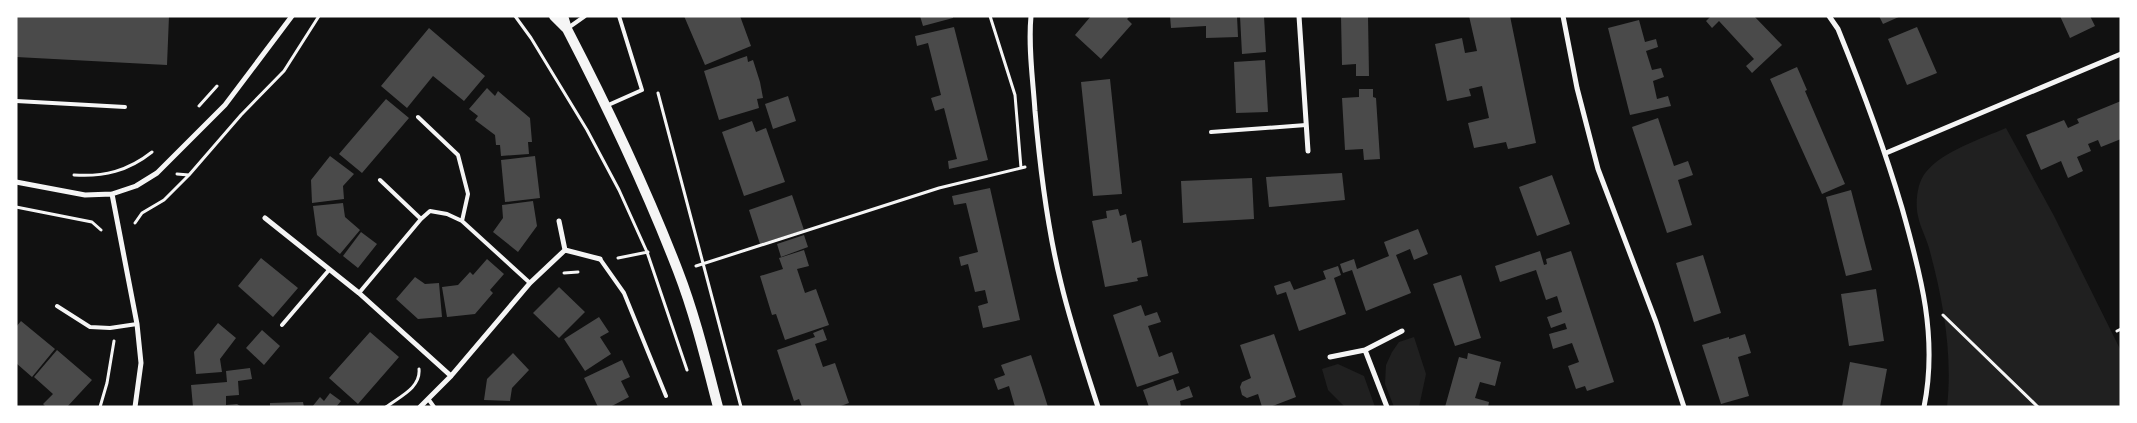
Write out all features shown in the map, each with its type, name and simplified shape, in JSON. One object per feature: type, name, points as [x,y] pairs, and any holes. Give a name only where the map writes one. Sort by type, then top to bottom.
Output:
[{"type":"main road","points":[[554,16],[567,29]]},
{"type":"main road","points":[[563,16],[567,29],[606,106],[678,271],[697,327],[718,407]]},
{"type":"street","points":[[16,182],[85,195],[112,194],[136,186],[157,173],[225,105],[292,16]]},
{"type":"street","points":[[1031,16],[1031,55],[1040,163],[1060,281],[1074,333],[1098,407]]},
{"type":"street","points":[[1299,16],[1308,151]]},
{"type":"street","points":[[1564,16],[1577,88],[1598,169],[1656,322],[1684,407]]},
{"type":"street","points":[[1829,16],[1842,37],[1886,153],[1914,249],[1925,298],[1930,339],[1930,379],[1924,407]]},
{"type":"street","points":[[1886,153],[2121,54]]},
{"type":"street","points":[[112,194],[137,324],[141,363],[135,407]]},
{"type":"street","points":[[265,218],[359,293],[450,376]]},
{"type":"street","points":[[559,221],[565,250]]},
{"type":"street","points":[[420,407],[429,400],[530,283],[565,250]]},
{"type":"street","points":[[565,250],[600,259]]},
{"type":"street","points":[[1330,357],[1365,350],[1402,331]]},
{"type":"street","points":[[1365,350],[1388,407]]},
{"type":"lane","points":[[567,29],[585,16]]},
{"type":"lane","points":[[606,106],[642,90],[620,16]]},
{"type":"lane","points":[[16,102],[125,107]]},
{"type":"lane","points":[[418,117],[458,155],[468,194],[462,221]]},
{"type":"lane","points":[[1211,132],[1306,125]]},
{"type":"lane","points":[[380,180],[421,219]]},
{"type":"lane","points":[[359,293],[421,219],[430,211],[447,214],[462,221],[530,283]]},
{"type":"lane","points":[[600,259],[624,293],[666,396]]},
{"type":"lane","points":[[282,325],[329,270]]},
{"type":"lane","points":[[57,306],[90,327],[115,328],[137,324]]},
{"type":"lane","points":[[429,400],[434,407]]},
{"type":"path","points":[[515,16],[531,38],[587,130],[619,190],[646,252],[689,377]]},
{"type":"path","points":[[990,16],[1015,95],[1021,168]]},
{"type":"path","points":[[194,110],[221,82]]},
{"type":"path","points":[[656,85],[741,407]]},
{"type":"path","points":[[69,174],[102,175],[118,172],[153,152]]},
{"type":"path","points":[[678,271],[939,188],[1040,163]]},
{"type":"path","points":[[134,225],[142,213],[164,200],[190,175]]},
{"type":"path","points":[[16,207],[92,222],[105,235]]},
{"type":"path","points":[[560,277],[571,272],[594,276],[600,259],[626,258],[646,252],[669,250]]},
{"type":"path","points":[[1925,298],[2038,407]]},
{"type":"path","points":[[100,407],[107,383],[115,328]]},
{"type":"path","points":[[386,407],[418,383],[420,377],[416,363]]},
{"type":"shaded area","points":[[2006,128],[2054,216],[2121,351],[2121,407],[1947,407],[1949,367],[1946,327],[1934,267],[1918,216],[1917,199],[1919,187],[1926,172],[1942,158],[1963,146]]},
{"type":"shaded area","points":[[1414,337],[1426,374],[1419,407],[1394,407],[1385,384],[1386,365],[1399,342]]},
{"type":"shaded area","points":[[1338,364],[1364,376],[1375,407],[1345,407],[1328,390],[1322,369]]},
{"type":"building","points":[[16,16],[169,16],[167,65],[16,57]]},
{"type":"building","points":[[684,16],[740,16],[751,46],[705,65]]},
{"type":"building","points":[[920,16],[953,16],[953,18],[923,26]]},
{"type":"building","points":[[1091,16],[1130,16],[1127,19],[1132,24],[1101,59],[1075,35]]},
{"type":"building","points":[[1170,16],[1237,16],[1238,37],[1206,38],[1206,26],[1171,28]]},
{"type":"building","points":[[1240,16],[1264,16],[1266,52],[1242,54]]},
{"type":"building","points":[[1341,16],[1368,16],[1369,76],[1356,76],[1356,64],[1342,65]]},
{"type":"building","points":[[1469,16],[1510,16],[1536,143],[1508,149],[1506,142],[1474,148],[1468,123],[1489,118],[1482,86],[1469,89],[1471,96],[1447,101],[1435,44],[1462,38],[1465,53],[1477,51]]},
{"type":"building","points":[[1711,16],[1754,16],[1782,45],[1752,73],[1746,66],[1754,59],[1719,21],[1712,28],[1706,21]]},
{"type":"building","points":[[1879,16],[1901,16],[1883,24]]},
{"type":"building","points":[[2060,16],[2090,16],[2095,26],[2070,38]]},
{"type":"building","points":[[1639,20],[1645,42],[1656,39],[1658,47],[1646,51],[1652,70],[1661,68],[1664,77],[1653,81],[1657,99],[1668,96],[1671,106],[1630,115],[1608,28]]},
{"type":"building","points":[[954,27],[988,160],[949,169],[948,161],[957,159],[944,108],[935,111],[931,98],[941,95],[928,43],[917,46],[915,36]]},
{"type":"building","points":[[1917,27],[1937,73],[1907,85],[1888,39]]},
{"type":"building","points":[[429,28],[485,76],[464,101],[433,76],[407,108],[381,86]]},
{"type":"building","points":[[747,56],[748,62],[753,60],[760,82],[763,98],[757,99],[759,108],[719,120],[704,71]]},
{"type":"building","points":[[1265,60],[1268,112],[1236,113],[1234,62]]},
{"type":"building","points":[[1797,67],[1807,90],[1805,91],[1845,184],[1822,194],[1770,79]]},
{"type":"building","points":[[1110,79],[1122,194],[1093,196],[1081,82]]},
{"type":"building","points":[[487,88],[495,96],[498,91],[530,118],[532,142],[528,142],[529,154],[501,156],[500,145],[496,145],[495,135],[475,120],[478,116],[469,109]]},
{"type":"building","points":[[1359,89],[1373,89],[1373,97],[1376,98],[1380,159],[1364,160],[1363,149],[1345,150],[1342,98],[1359,97]]},
{"type":"building","points":[[788,96],[796,121],[773,129],[765,104]]},
{"type":"building","points":[[386,99],[409,118],[362,173],[339,154]]},
{"type":"building","points":[[2121,101],[2121,139],[2101,147],[2098,140],[2088,144],[2091,151],[2077,157],[2083,171],[2068,178],[2061,161],[2041,170],[2026,135],[2064,120],[2068,128],[2079,123],[2077,119]]},
{"type":"building","points":[[1658,118],[1674,166],[1688,161],[1693,175],[1678,180],[1692,225],[1667,233],[1632,127]]},
{"type":"building","points":[[752,121],[756,132],[766,128],[785,182],[744,196],[722,132]]},
{"type":"building","points":[[330,156],[354,174],[343,186],[344,199],[312,203],[311,180]]},
{"type":"building","points":[[535,156],[540,198],[505,202],[501,160]]},
{"type":"building","points":[[1342,173],[1345,200],[1269,207],[1266,177]]},
{"type":"building","points":[[1552,175],[1570,224],[1537,236],[1519,187]]},
{"type":"building","points":[[1252,178],[1254,219],[1183,223],[1181,181]]},
{"type":"building","points":[[990,188],[1020,320],[983,328],[978,306],[988,303],[985,290],[975,292],[968,264],[961,266],[959,257],[978,252],[966,203],[954,205],[952,196]]},
{"type":"building","points":[[1851,190],[1872,270],[1846,276],[1826,197]]},
{"type":"building","points":[[792,195],[804,230],[760,244],[749,210]]},
{"type":"building","points":[[533,201],[537,226],[518,252],[493,232],[503,218],[502,205]]},
{"type":"building","points":[[343,203],[345,217],[360,230],[340,254],[317,235],[313,206]]},
{"type":"building","points":[[1118,209],[1120,216],[1126,214],[1132,243],[1141,240],[1148,276],[1137,278],[1138,281],[1105,287],[1092,221],[1107,218],[1106,211]]},
{"type":"building","points":[[1418,229],[1428,254],[1414,260],[1410,249],[1396,255],[1411,293],[1366,311],[1352,270],[1343,273],[1340,264],[1354,259],[1357,269],[1389,256],[1384,242]]},
{"type":"building","points":[[361,232],[377,244],[358,268],[343,256]]},
{"type":"building","points":[[804,235],[808,247],[781,257],[777,244]]},
{"type":"building","points":[[804,250],[809,266],[797,269],[805,293],[816,289],[829,325],[785,340],[776,314],[772,315],[760,276],[783,269],[779,258]]},
{"type":"building","points":[[1540,251],[1544,265],[1547,264],[1546,259],[1571,251],[1614,382],[1587,391],[1585,386],[1576,389],[1568,366],[1579,362],[1572,343],[1553,349],[1549,334],[1567,329],[1565,323],[1551,328],[1547,317],[1562,312],[1557,296],[1546,300],[1536,270],[1500,282],[1495,266]]},
{"type":"building","points":[[1703,255],[1721,313],[1694,322],[1676,263]]},
{"type":"building","points":[[261,258],[298,288],[273,317],[238,286]]},
{"type":"building","points":[[487,259],[504,274],[490,290],[493,293],[475,314],[447,317],[442,287],[458,285],[470,272],[473,275]]},
{"type":"building","points":[[1338,266],[1341,275],[1334,278],[1346,314],[1299,331],[1286,292],[1277,295],[1274,286],[1290,281],[1294,290],[1326,279],[1323,271]]},
{"type":"building","points":[[1461,275],[1481,338],[1455,346],[1433,284]]},
{"type":"building","points":[[415,277],[425,284],[439,283],[442,317],[418,319],[396,299]]},
{"type":"building","points":[[559,287],[585,312],[559,338],[533,313]]},
{"type":"building","points":[[1876,289],[1884,341],[1849,346],[1841,294]]},
{"type":"building","points":[[1141,305],[1145,316],[1157,312],[1161,322],[1148,326],[1159,357],[1172,352],[1179,373],[1137,387],[1113,315]]},
{"type":"building","points":[[599,317],[609,332],[600,337],[611,354],[585,371],[564,339]]},
{"type":"building","points":[[21,321],[55,349],[32,377],[16,363],[16,327]]},
{"type":"building","points":[[218,323],[236,338],[220,359],[222,372],[196,374],[194,352]]},
{"type":"building","points":[[823,329],[827,340],[815,344],[823,367],[835,363],[849,403],[838,407],[802,407],[799,399],[794,401],[777,350],[815,337],[813,333]]},
{"type":"building","points":[[262,330],[280,346],[264,365],[246,348]]},
{"type":"building","points":[[370,332],[399,357],[358,404],[329,378]]},
{"type":"building","points":[[1274,334],[1296,397],[1270,407],[1262,407],[1258,394],[1247,398],[1242,395],[1240,387],[1242,382],[1251,378],[1240,345]]},
{"type":"building","points":[[1745,334],[1751,353],[1738,357],[1749,396],[1721,404],[1702,345]]},
{"type":"building","points":[[57,350],[92,380],[67,407],[46,407],[43,404],[53,394],[34,377]]},
{"type":"building","points":[[513,353],[529,370],[512,388],[510,401],[484,400],[487,379]]},
{"type":"building","points":[[1468,353],[1501,362],[1495,386],[1480,382],[1475,398],[1489,402],[1488,407],[1445,407],[1459,357],[1467,359]]},
{"type":"building","points":[[1031,355],[1048,407],[1015,407],[1009,386],[998,390],[994,379],[1005,375],[1001,365]]},
{"type":"building","points":[[622,360],[630,377],[621,381],[629,397],[610,407],[598,407],[584,378]]},
{"type":"building","points":[[1850,362],[1887,369],[1880,407],[1842,407]]},
{"type":"building","points":[[250,368],[252,379],[238,381],[239,395],[226,396],[226,405],[237,404],[242,407],[193,407],[191,385],[227,382],[226,371]]},
{"type":"building","points":[[1173,379],[1177,391],[1189,386],[1193,397],[1180,401],[1181,407],[1149,407],[1143,390]]},
{"type":"building","points":[[330,393],[341,401],[336,407],[312,407],[320,397],[324,401]]},
{"type":"building","points":[[303,402],[304,407],[270,407],[270,403]]}]
